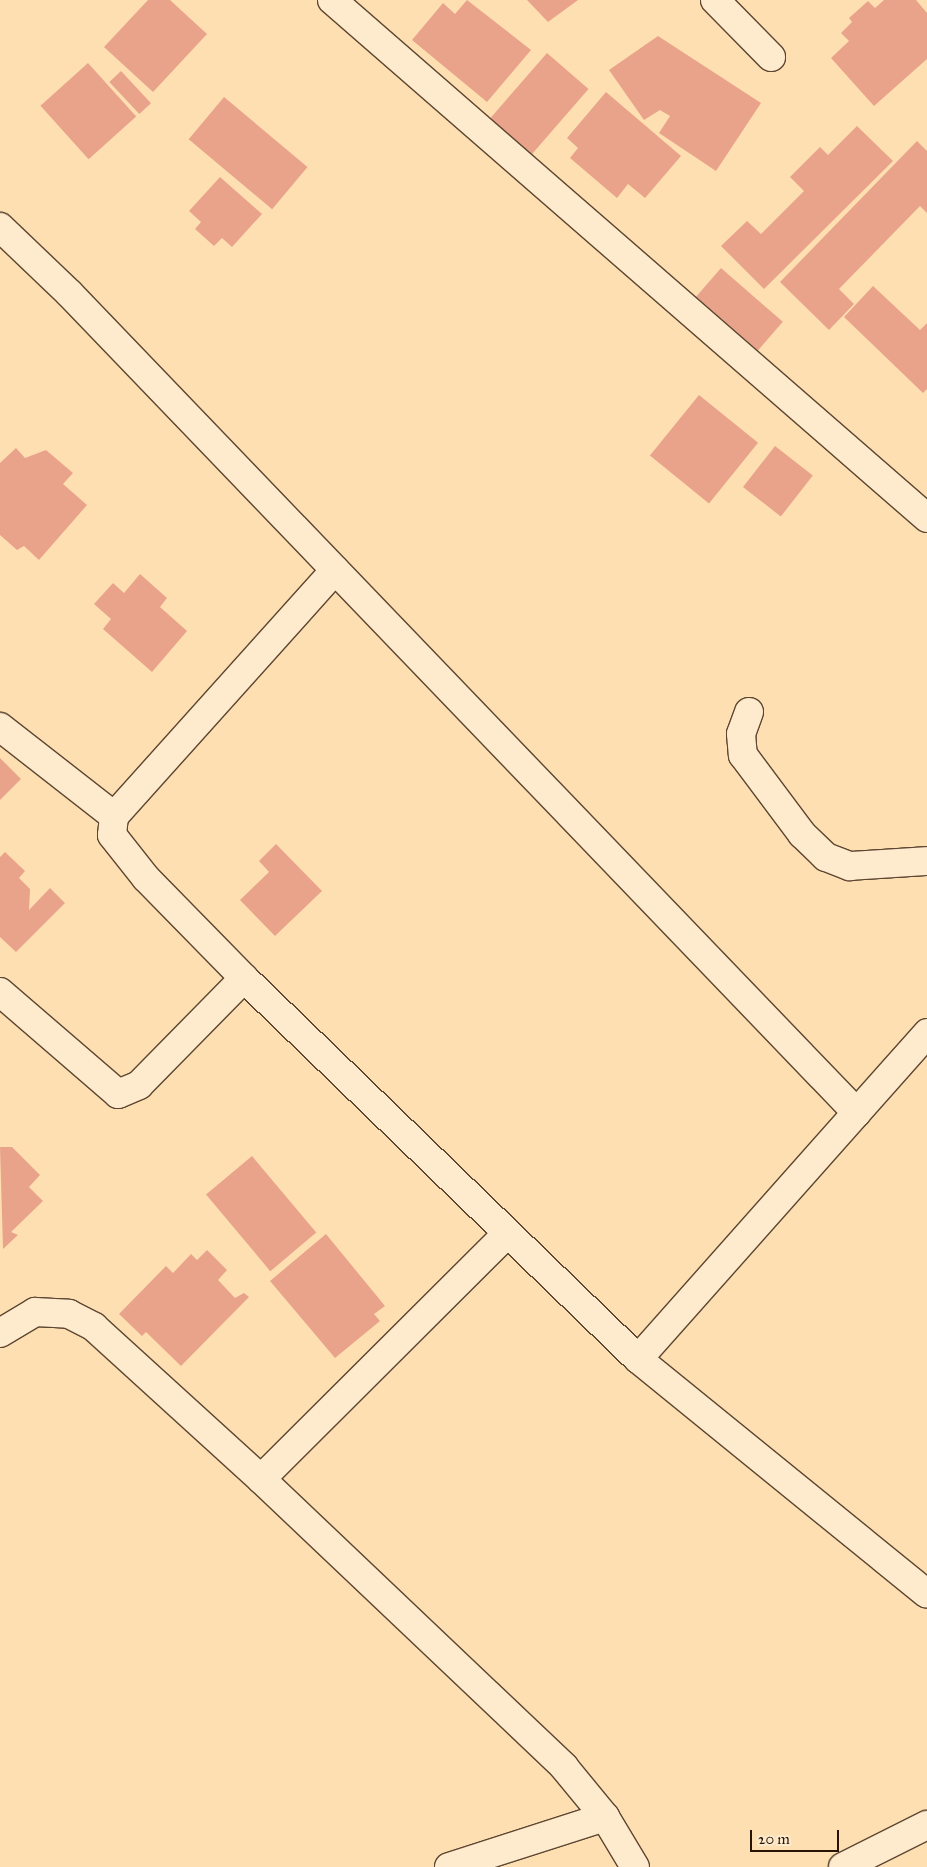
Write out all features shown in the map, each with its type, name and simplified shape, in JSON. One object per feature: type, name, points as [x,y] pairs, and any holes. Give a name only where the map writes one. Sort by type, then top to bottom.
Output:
[{"type":"street","points":[[715,0],[771,57]]},
{"type":"street","points":[[340,3],[927,518]]},
{"type":"street","points":[[0,227],[335,570],[857,1113]]},
{"type":"street","points":[[335,570],[114,816],[112,835],[125,855],[244,978],[506,1235],[638,1358],[927,1594]]},
{"type":"street","points":[[749,712],[741,734],[743,754],[802,834],[826,857],[850,866],[927,861]]},
{"type":"street","points":[[0,727],[114,816]]},
{"type":"street","points":[[0,992],[118,1094],[139,1085],[244,978]]},
{"type":"street","points":[[638,1358],[927,1033]]},
{"type":"street","points":[[261,1479],[506,1235]]},
{"type":"street","points":[[0,1333],[35,1312],[70,1314],[94,1328],[261,1479],[564,1767],[605,1817],[635,1867]]},
{"type":"street","points":[[449,1867],[605,1817]]},
{"type":"street","points":[[843,1867],[927,1825]]},
{"type":"building","points":[[148,0],[170,0],[207,34],[153,92],[104,47]]},
{"type":"building","points":[[467,0],[531,50],[487,102],[412,40],[443,3],[455,14]]},
{"type":"building","points":[[527,0],[578,0],[548,22]]},
{"type":"building","points":[[884,0],[916,0],[927,13],[927,59],[874,106],[831,58],[849,41],[841,33],[852,22],[849,18],[868,1],[875,8]]},
{"type":"building","points":[[658,36],[761,103],[716,171],[659,133],[670,116],[660,110],[644,120],[609,70]]},
{"type":"building","points":[[547,53],[589,89],[531,155],[490,119]]},
{"type":"building","points":[[88,63],[136,117],[89,159],[40,106]]},
{"type":"building","points":[[121,71],[151,103],[139,114],[109,82]]},
{"type":"building","points":[[606,92],[681,156],[645,198],[628,184],[617,198],[570,158],[578,148],[567,138]]},
{"type":"building","points":[[224,97],[307,167],[272,209],[189,139]]},
{"type":"building","points":[[857,126],[893,161],[764,289],[721,246],[747,221],[761,234],[804,191],[790,177],[820,147],[828,155]]},
{"type":"building","points":[[917,141],[927,151],[927,213],[920,206],[839,289],[854,304],[829,330],[780,282]]},
{"type":"building","points":[[220,177],[262,214],[232,247],[222,238],[214,246],[195,229],[201,222],[189,211]]},
{"type":"building","points":[[721,268],[783,322],[758,350],[696,297]]},
{"type":"building","points":[[873,286],[920,330],[927,323],[927,389],[923,393],[844,317]]},
{"type":"building","points":[[699,395],[758,443],[709,503],[650,456]]},
{"type":"building","points":[[775,446],[813,476],[781,517],[743,487]]},
{"type":"building","points":[[16,448],[25,458],[46,450],[73,473],[63,484],[87,505],[39,560],[24,546],[17,550],[0,535],[0,463]]},
{"type":"building","points":[[140,574],[167,598],[160,607],[187,631],[152,672],[103,629],[111,619],[94,604],[113,583],[124,593]]},
{"type":"building","points":[[0,758],[21,779],[0,800]]},
{"type":"building","points":[[276,844],[322,891],[275,936],[240,900],[269,872],[259,861]]},
{"type":"building","points":[[5,852],[25,871],[19,878],[30,889],[29,910],[50,888],[65,903],[16,952],[0,937],[0,857]]},
{"type":"building","points":[[0,1147],[12,1147],[40,1175],[29,1187],[43,1201],[11,1232],[18,1235],[3,1249]]},
{"type":"building","points":[[252,1156],[316,1233],[270,1271],[206,1195]]},
{"type":"building","points":[[326,1234],[385,1306],[374,1314],[380,1321],[335,1358],[270,1281]]},
{"type":"building","points":[[207,1250],[227,1270],[218,1280],[235,1298],[244,1293],[249,1297],[181,1366],[146,1332],[142,1336],[119,1314],[166,1266],[173,1273],[191,1254],[197,1260]]}]
